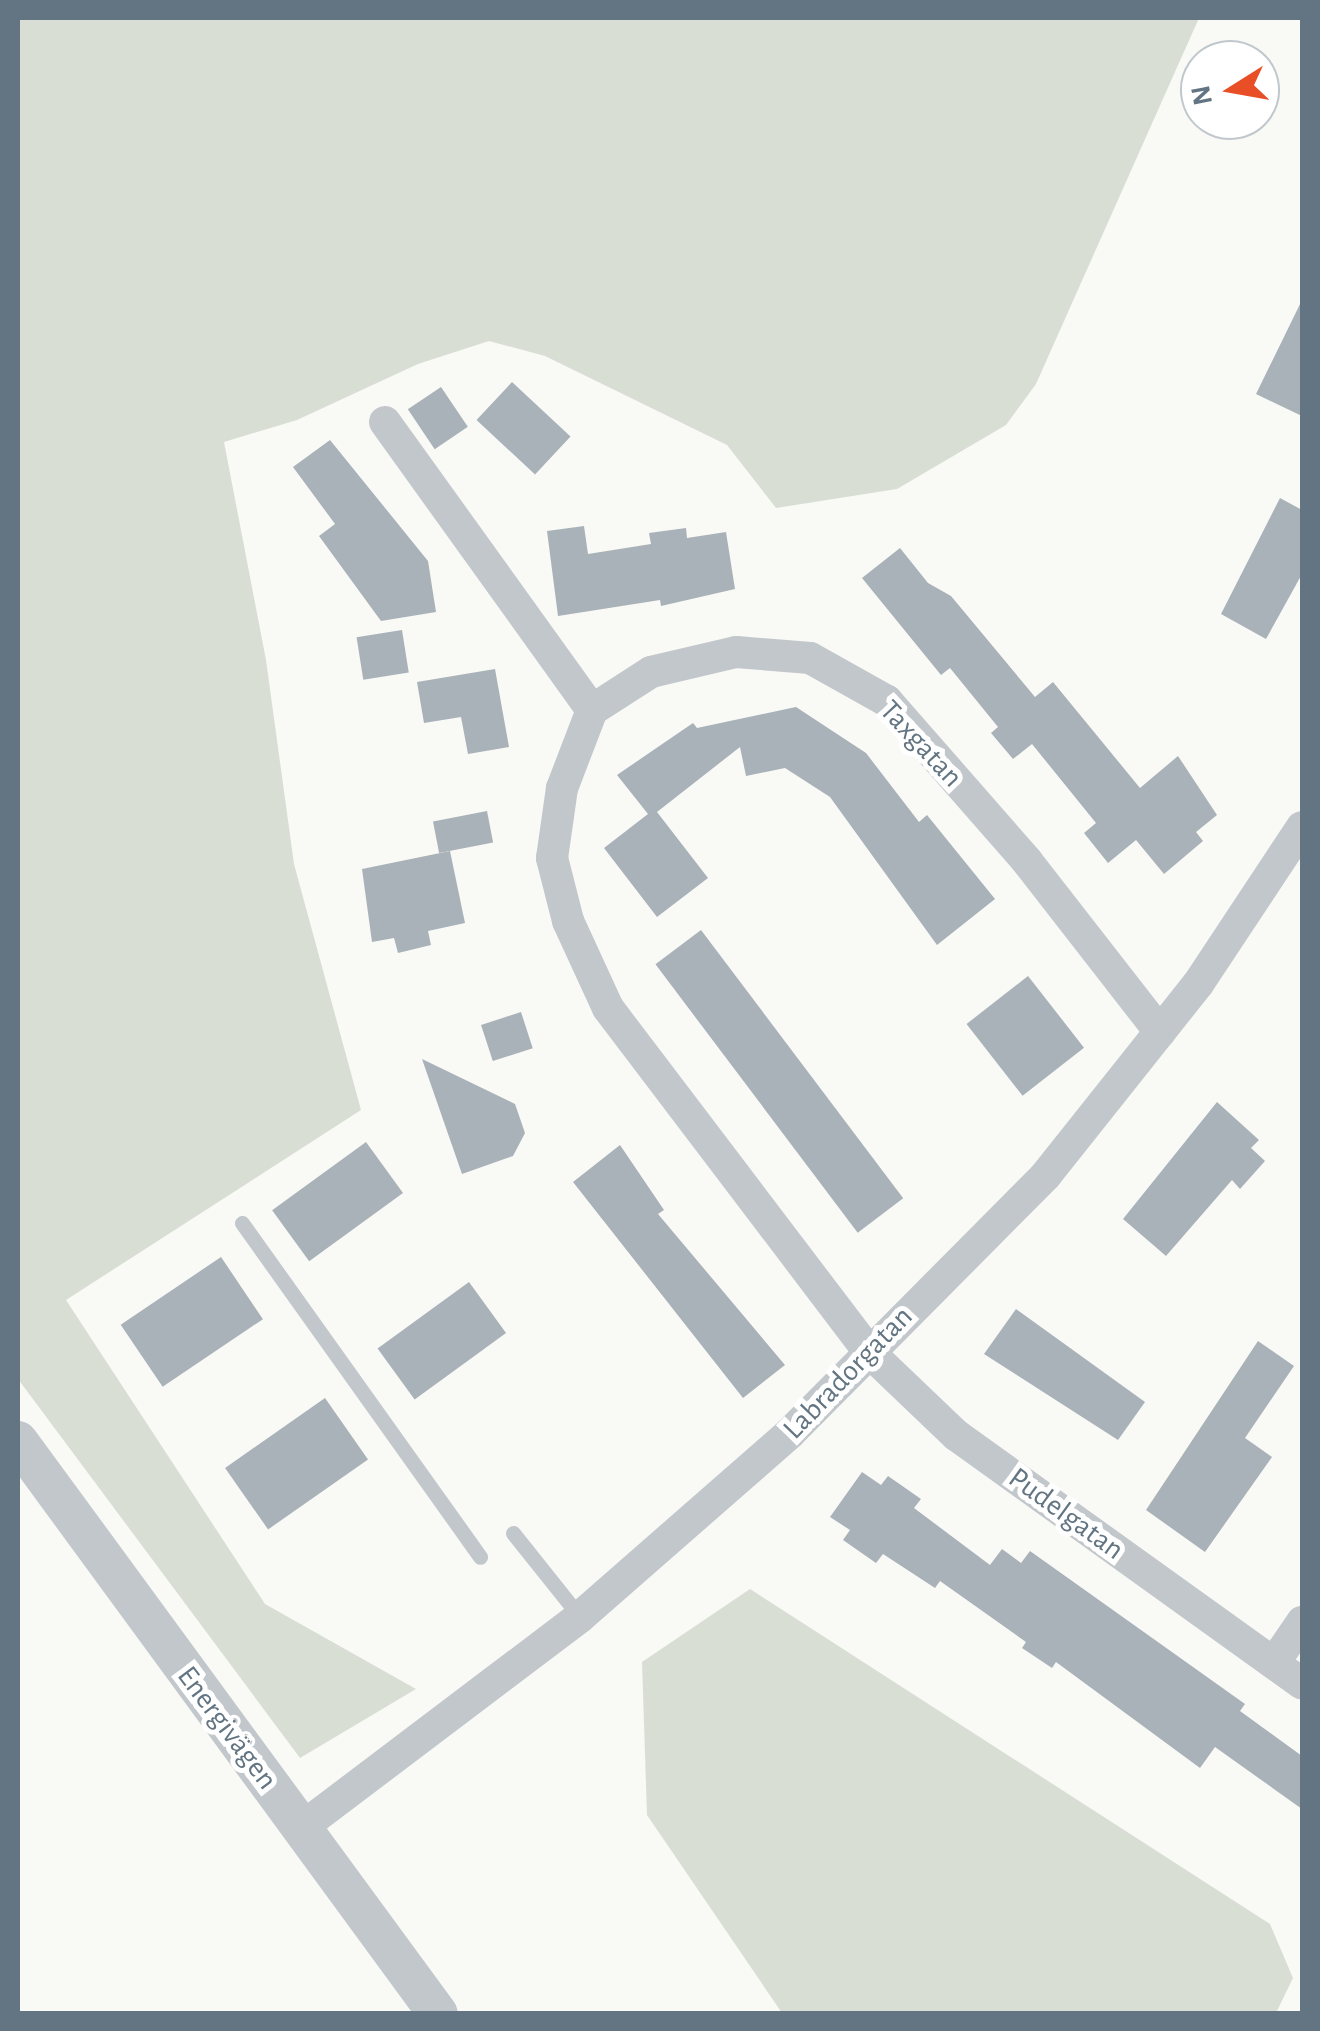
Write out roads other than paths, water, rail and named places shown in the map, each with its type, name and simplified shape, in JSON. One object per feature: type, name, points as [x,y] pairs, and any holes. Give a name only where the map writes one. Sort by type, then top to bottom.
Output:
[{"type":"street","points":[[385,422],[592,710],[562,788],[552,858],[568,921],[608,1008],[868,1351]]},
{"type":"street","name":"Taxgatan","points":[[592,710],[651,672],[736,652],[810,658],[841,675],[887,702],[1027,861],[1160,1032]]},
{"type":"street","name":"Labradorgatan","points":[[302,1828],[580,1617],[713,1506],[1046,1176],[1160,1032],[1302,827]]},
{"type":"street","name":"Pudelgatan","points":[[868,1351],[956,1435],[1302,1684]]},
{"type":"street","name":"Energivägen","points":[[18,1440],[438,2014]]},
{"type":"street","points":[[1274,1663],[1302,1622]]},
{"type":"lane","points":[[242,1223],[480,1557]]},
{"type":"lane","points":[[513,1534],[580,1617]]}]
